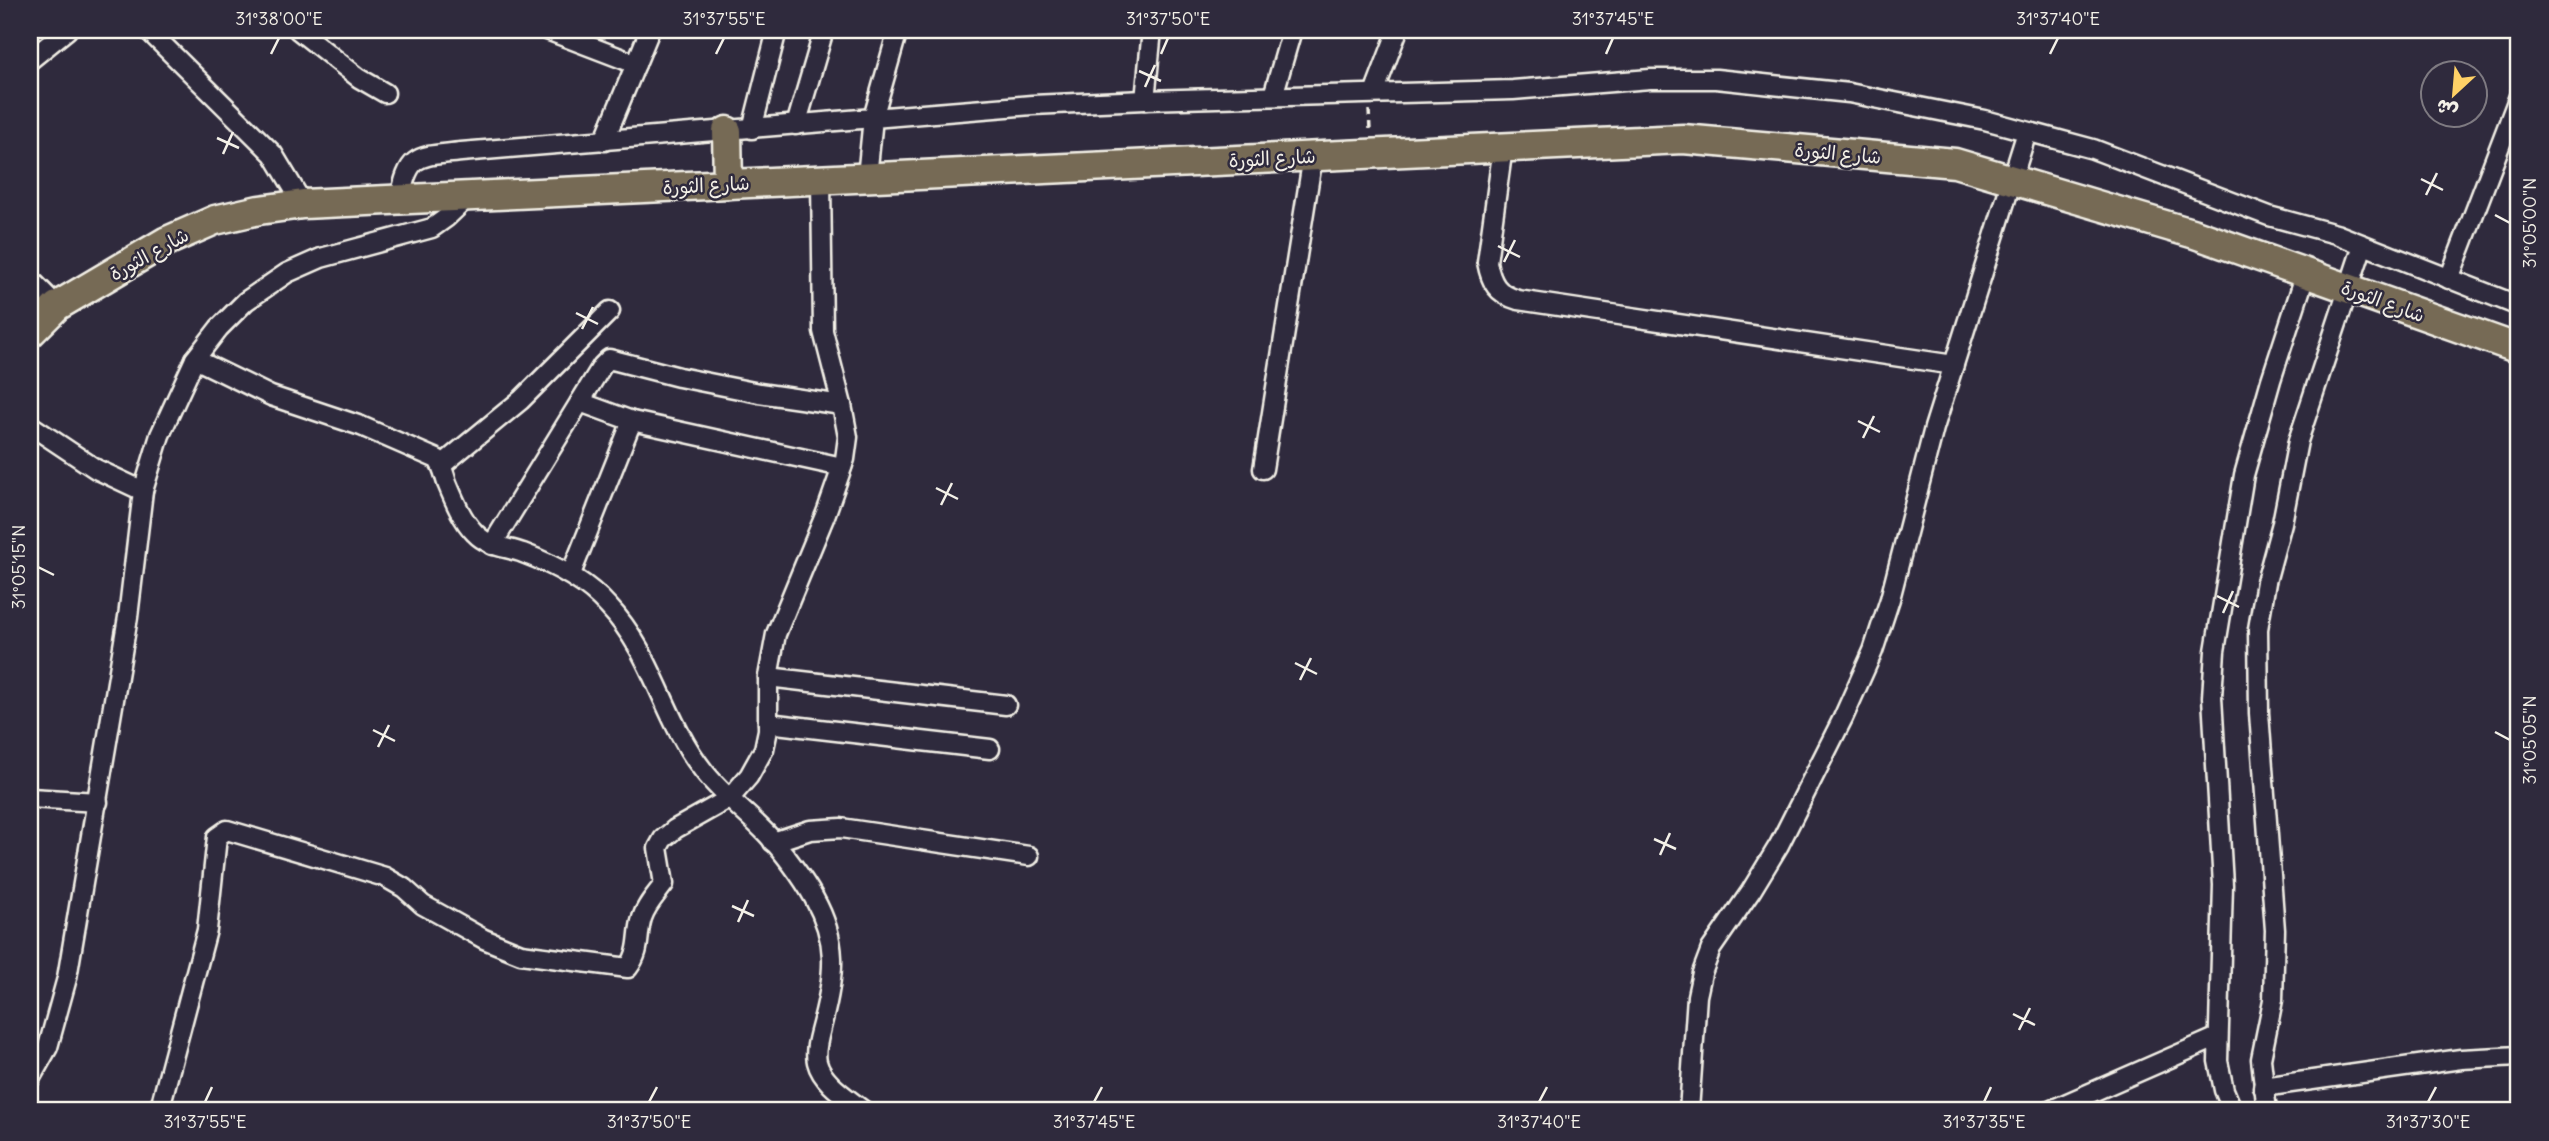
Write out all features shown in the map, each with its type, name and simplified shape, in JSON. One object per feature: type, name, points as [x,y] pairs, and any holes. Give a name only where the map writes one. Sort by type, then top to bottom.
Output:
[{"type":"main road","points":[[728,184],[739,130]]},
{"type":"main road","name":"شارع الثورة","points":[[30,333],[57,306],[167,242],[215,220],[303,204],[1683,139],[1955,163],[2195,234],[2519,349]]},
{"type":"street","points":[[148,30],[274,154],[303,204]]},
{"type":"street","points":[[298,30],[359,78],[385,93]]},
{"type":"street","points":[[547,30],[636,64]]},
{"type":"street","points":[[604,141],[650,30]]},
{"type":"street","points":[[739,130],[776,30]]},
{"type":"street","points":[[796,125],[824,30]]},
{"type":"street","points":[[867,177],[873,118],[898,30]]},
{"type":"street","points":[[1146,100],[1152,30]]},
{"type":"street","points":[[1273,96],[1292,30]]},
{"type":"street","points":[[1371,93],[1398,30]]},
{"type":"street","points":[[30,60],[58,33]]},
{"type":"street","points":[[400,199],[408,169],[420,157],[1032,105],[1513,90],[1650,79],[1716,79],[1849,93],[1984,120],[2093,149],[2269,216],[2315,227],[2519,306]]},
{"type":"street","points":[[2449,279],[2519,96]]},
{"type":"street","points":[[1689,1111],[1697,996],[1702,973],[1711,949],[1779,845],[1843,718],[1872,651],[1890,599],[1934,428],[2027,132]]},
{"type":"street","points":[[1503,147],[1487,262],[1490,279],[1506,296],[1531,302],[1954,365]]},
{"type":"street","points":[[1263,469],[1313,156]]},
{"type":"street","points":[[159,1111],[207,930],[217,837],[227,830],[385,877],[404,888],[423,905],[453,922],[484,939],[522,954],[628,968],[635,959],[641,920],[649,903],[664,884],[658,848],[663,839],[675,829],[730,799],[764,749],[768,723],[768,677],[776,634],[842,467],[848,437],[823,331],[821,179]]},
{"type":"street","points":[[30,1079],[48,1047],[66,978],[128,617],[143,491],[160,435],[195,359],[219,328],[246,301],[287,273],[321,258],[432,228],[469,196]]},
{"type":"street","points":[[2267,1111],[2261,1059],[2273,1000],[2275,930],[2259,713],[2258,629],[2298,441],[2363,245]]},
{"type":"street","points":[[2233,1111],[2220,1071],[2218,1037],[2223,885],[2212,697],[2215,650],[2244,475],[2271,380],[2306,274]]},
{"type":"street","points":[[30,279],[57,306]]},
{"type":"street","points":[[442,465],[521,400],[610,312]]},
{"type":"street","points":[[195,359],[271,396],[361,426],[437,459],[442,465],[460,513],[476,535],[492,545],[523,553],[571,575],[606,603],[630,631],[649,665],[681,737],[703,771],[773,842],[813,895],[830,929],[833,965],[818,1043],[817,1062],[825,1078],[864,1111]]},
{"type":"street","points":[[492,545],[609,359],[719,385],[842,405]]},
{"type":"street","points":[[580,402],[632,421],[842,467]]},
{"type":"street","points":[[571,575],[632,421]]},
{"type":"street","points":[[30,425],[96,469],[143,491]]},
{"type":"street","points":[[768,677],[1006,705]]},
{"type":"street","points":[[768,723],[990,748]]},
{"type":"street","points":[[30,797],[98,802]]},
{"type":"street","points":[[773,842],[810,830],[833,828],[1029,856]]},
{"type":"street","points":[[2049,1111],[2218,1037]]},
{"type":"street","points":[[2263,1087],[2461,1059],[2519,1056]]},
{"type":"path","points":[[1371,93],[1372,153]]}]
